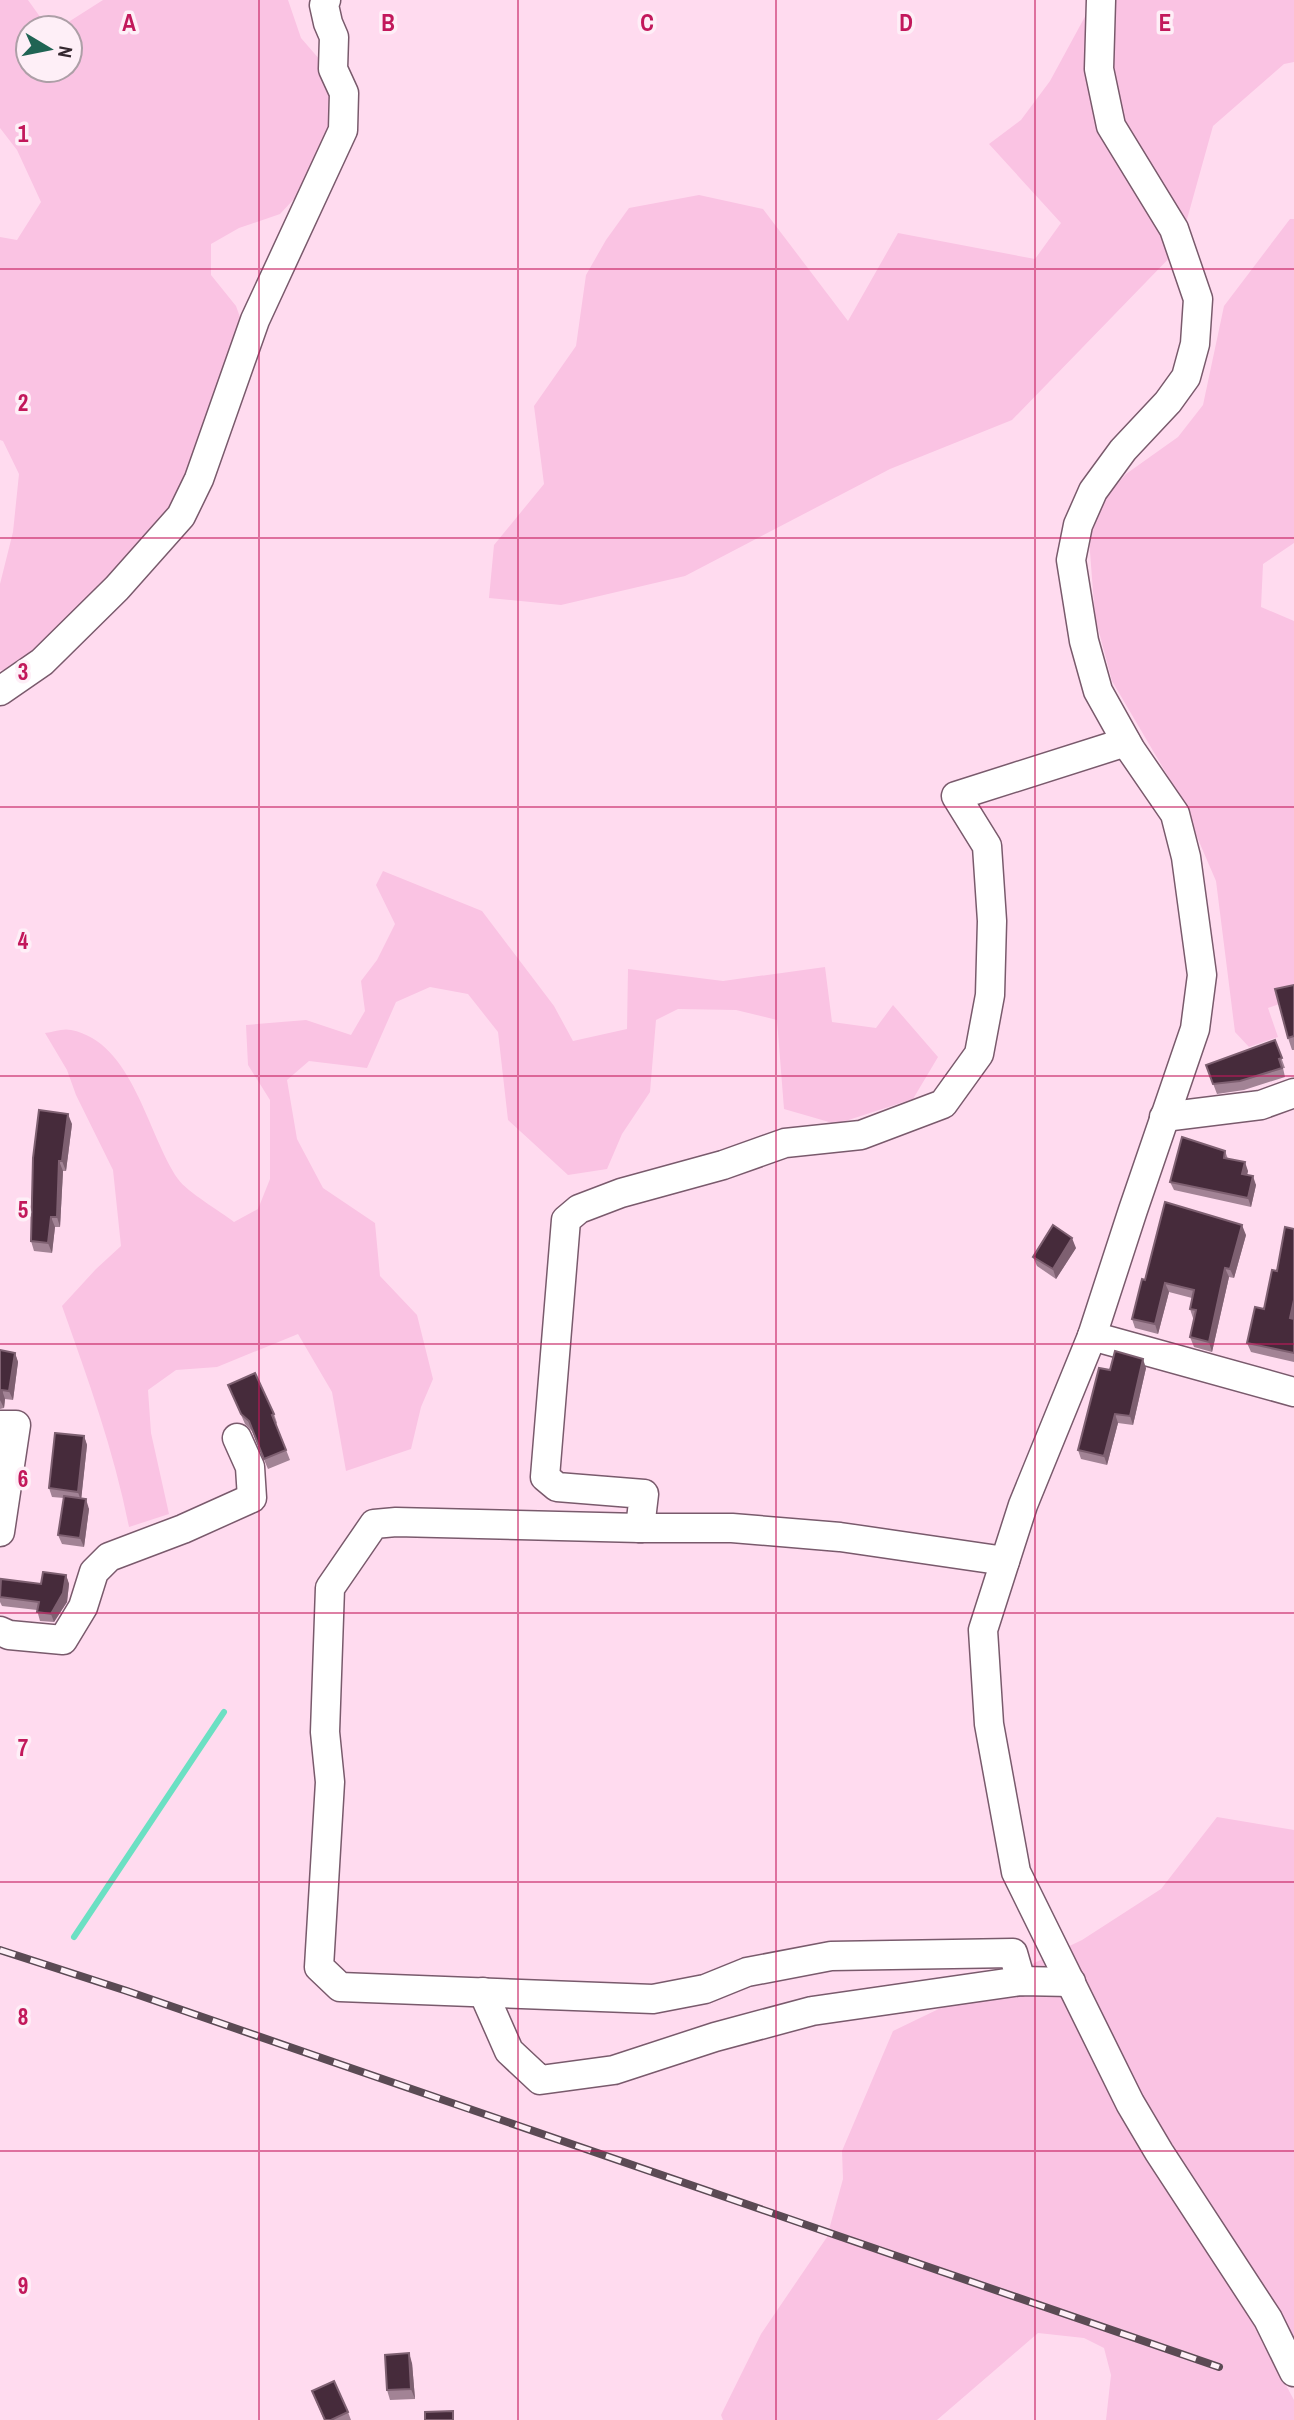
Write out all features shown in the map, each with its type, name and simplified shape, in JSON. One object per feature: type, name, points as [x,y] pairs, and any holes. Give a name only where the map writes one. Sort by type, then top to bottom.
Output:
[{"type":"street","points":[[0,691],[41,662],[117,588],[181,516],[199,479],[255,320],[343,130],[344,93],[334,69],[334,37],[324,5],[326,0]]},
{"type":"street","points":[[1101,0],[1099,69],[1111,126],[1174,229],[1198,299],[1195,344],[1186,377],[1168,402],[1123,450],[1093,491],[1078,525],[1071,561],[1084,640],[1097,691],[1126,742],[1175,814],[1186,857],[1202,975],[1195,1029],[1092,1336],[1023,1506],[984,1630],[989,1724],[1016,1872],[1130,2103],[1268,2319],[1294,2372]]},
{"type":"street","points":[[640,1528],[644,1494],[557,1487],[545,1477],[566,1220],[579,1209],[621,1193],[723,1165],[785,1143],[861,1135],[943,1104],[979,1054],[990,995],[992,921],[987,846],[956,796],[1126,742]]},
{"type":"street","points":[[1164,1117],[1261,1105],[1294,1093]]},
{"type":"street","points":[[1092,1336],[1294,1392]]},
{"type":"street","points":[[0,1425],[16,1425],[0,1532]]},
{"type":"street","points":[[0,1631],[9,1635],[63,1640],[83,1607],[94,1572],[109,1557],[183,1530],[252,1498],[250,1467],[237,1438]]},
{"type":"street","points":[[1005,1561],[840,1537],[732,1528],[396,1522],[373,1524],[330,1588],[325,1732],[330,1782],[319,1967],[340,1987],[653,1999],[705,1989],[747,1972],[831,1956],[1013,1954],[1021,1981]]},
{"type":"street","points":[[483,1992],[509,2051],[540,2080],[614,2070],[715,2037],[812,2011],[1021,1981],[1071,1982]]},
{"type":"shaded area","points":[[0,0],[28,0],[38,14],[14,14],[14,84],[84,84],[84,14],[81,14],[103,0],[288,0],[301,38],[327,68],[338,114],[320,171],[280,214],[239,228],[211,244],[211,275],[236,306],[251,348],[178,507],[19,671],[0,670],[0,584],[13,532],[19,474],[3,441],[0,440],[0,237],[17,240],[41,202],[17,150],[0,128]]},
{"type":"shaded area","points":[[1094,0],[1294,0],[1294,62],[1284,64],[1213,126],[1179,248],[1012,420],[890,469],[685,576],[561,605],[489,598],[494,545],[544,484],[534,406],[576,346],[586,275],[629,208],[699,195],[763,209],[848,321],[898,233],[1035,259],[1061,223],[989,144],[1021,120],[1050,81]]},
{"type":"shaded area","points":[[1290,219],[1294,219],[1294,543],[1263,564],[1261,607],[1294,621],[1294,999],[1268,1008],[1278,1037],[1249,1047],[1235,1032],[1216,881],[1179,795],[1112,681],[1095,617],[1089,539],[1106,497],[1126,474],[1178,437],[1203,405],[1224,306]]},
{"type":"shaded area","points":[[383,871],[482,911],[554,1006],[573,1041],[627,1029],[628,969],[723,981],[825,967],[832,1022],[876,1028],[893,1005],[938,1057],[913,1099],[836,1124],[784,1109],[777,1020],[736,1010],[678,1009],[656,1020],[650,1092],[622,1134],[607,1169],[568,1175],[508,1120],[498,1032],[468,994],[430,987],[396,1002],[367,1068],[309,1061],[287,1080],[297,1139],[323,1188],[375,1223],[380,1276],[417,1315],[433,1379],[421,1407],[411,1449],[346,1471],[332,1392],[298,1334],[217,1367],[176,1370],[148,1390],[151,1433],[169,1514],[129,1527],[108,1443],[62,1306],[121,1246],[113,1170],[76,1095],[67,1070],[45,1033],[71,1030],[92,1038],[110,1052],[136,1092],[178,1179],[234,1222],[258,1209],[270,1179],[270,1100],[248,1065],[246,1025],[306,1020],[351,1035],[365,1011],[361,981],[377,960],[395,924],[376,885]]},
{"type":"shaded area","points":[[1217,1817],[1294,1830],[1294,2349],[1273,2361],[1294,2400],[1294,2420],[1106,2420],[1111,2375],[1104,2348],[1084,2338],[1038,2333],[937,2420],[723,2420],[721,2415],[761,2334],[827,2237],[843,2179],[842,2151],[893,2031],[1082,1940],[1161,1889]]},
{"type":"building","points":[[1294,985],[1294,1036],[1288,1038],[1275,989]]},
{"type":"building","points":[[1275,1040],[1282,1058],[1279,1059],[1282,1068],[1240,1081],[1213,1084],[1206,1065]]},
{"type":"building","points":[[39,1110],[68,1114],[62,1161],[59,1161],[57,1217],[51,1217],[48,1243],[31,1241],[33,1158]]},
{"type":"building","points":[[1182,1137],[1225,1151],[1224,1158],[1245,1162],[1242,1174],[1253,1176],[1248,1198],[1170,1182]]},
{"type":"building","points":[[1165,1202],[1242,1225],[1230,1269],[1225,1268],[1209,1342],[1190,1337],[1196,1310],[1190,1309],[1194,1290],[1165,1283],[1155,1324],[1132,1319]]},
{"type":"building","points":[[1053,1225],[1072,1238],[1053,1269],[1033,1257]]},
{"type":"building","points":[[1285,1227],[1294,1229],[1294,1300],[1290,1318],[1294,1319],[1294,1353],[1247,1343],[1255,1307],[1264,1309],[1272,1270],[1277,1271]]},
{"type":"building","points":[[0,1350],[15,1353],[9,1391],[2,1390],[0,1400]]},
{"type":"building","points":[[1115,1351],[1143,1359],[1130,1416],[1115,1414],[1104,1456],[1078,1450],[1099,1368],[1110,1370]]},
{"type":"building","points":[[255,1373],[274,1414],[272,1415],[286,1450],[264,1459],[249,1421],[241,1414],[228,1385]]},
{"type":"building","points":[[55,1433],[84,1436],[78,1492],[49,1488]]},
{"type":"building","points":[[64,1496],[86,1499],[80,1538],[58,1535]]},
{"type":"building","points":[[43,1572],[66,1575],[63,1593],[51,1614],[37,1612],[39,1602],[0,1597],[1,1579],[41,1584]]},
{"type":"building","points":[[409,2353],[411,2389],[387,2390],[385,2355]]},
{"type":"building","points":[[334,2381],[348,2412],[325,2420],[312,2391]]},
{"type":"building","points":[[453,2411],[453,2420],[425,2420],[425,2412]]},
{"type":"waterway","points":[[74,1937],[224,1712]]},
{"type":"railway","points":[[0,1950],[127,1991],[1219,2367]]}]
